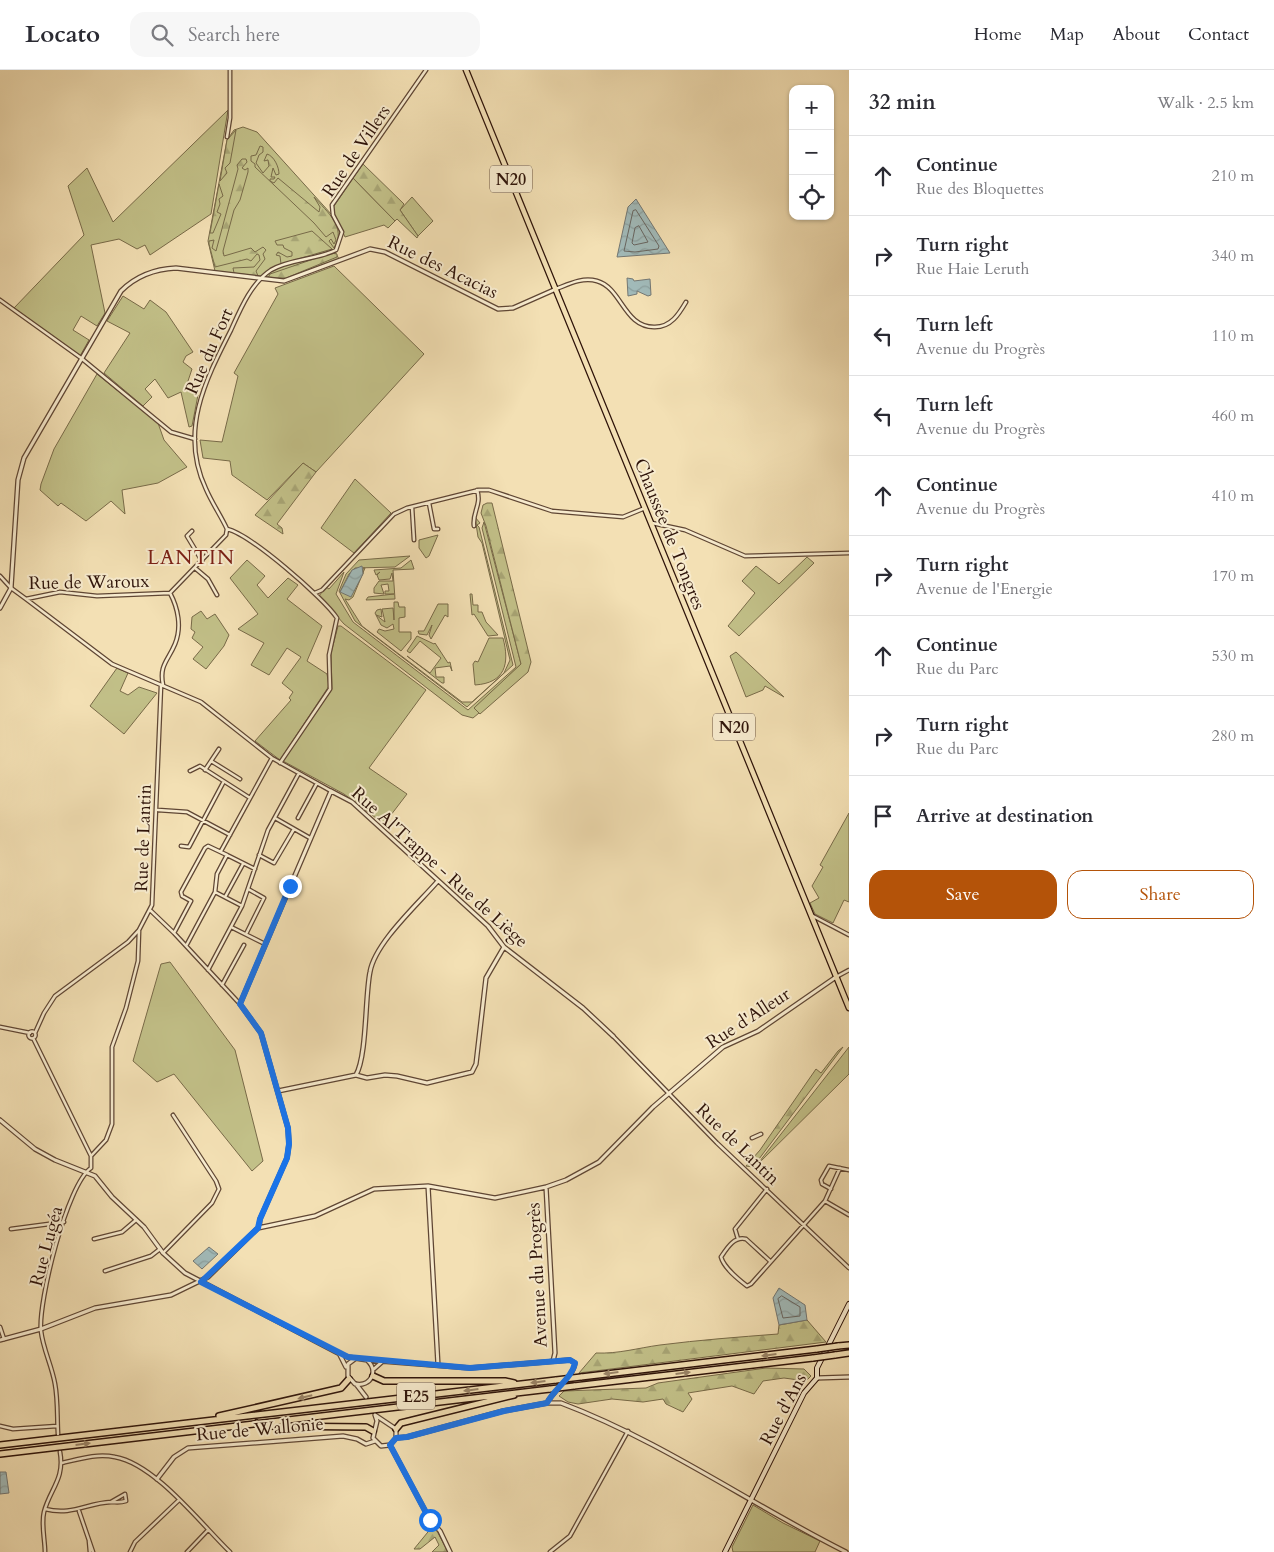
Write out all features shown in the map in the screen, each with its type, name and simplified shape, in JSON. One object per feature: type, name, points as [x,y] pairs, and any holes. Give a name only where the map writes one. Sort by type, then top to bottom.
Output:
[{"type":"highway","name":"E25","points":[[0,1445],[849,1345]]},
{"type":"highway","name":"E25","points":[[0,1454],[849,1353]]},
{"type":"highway","points":[[373,1376],[384,1381],[505,1381],[519,1384]]},
{"type":"highway","points":[[150,1428],[222,1416],[274,1404],[340,1388],[349,1380]]},
{"type":"highway","points":[[396,1429],[401,1423],[490,1402],[520,1392]]},
{"type":"highway","points":[[257,1423],[263,1426],[366,1427],[373,1431]]},
{"type":"main road","name":"Chaussée de Tongres","points":[[466,70],[849,1008]]},
{"type":"main road","name":"Rue d'Ans","points":[[725,1552],[806,1390],[817,1378],[817,1368],[849,1304]]},
{"type":"street","points":[[227,137],[230,118],[230,70]]},
{"type":"street","name":"Rue de Villers","points":[[336,250],[342,232],[331,210],[332,205],[426,70]]},
{"type":"street","name":"Rue des Acacias","points":[[11,588],[21,466],[30,446],[121,291],[140,276],[163,268],[176,268],[261,280],[284,281],[370,249],[385,252],[498,309],[513,308],[556,289]]},
{"type":"street","name":"Rue du Fort","points":[[228,529],[206,489],[195,439],[198,405],[205,384],[247,297],[261,280],[276,268],[336,250]]},
{"type":"street","points":[[556,289],[578,280],[596,280],[605,284],[636,322],[650,327],[658,327],[671,322],[686,302]]},
{"type":"street","points":[[0,300],[81,358],[171,432],[195,439]]},
{"type":"street","points":[[474,526],[474,514],[479,506],[477,490]]},
{"type":"street","points":[[315,593],[322,590],[390,516],[400,510],[477,490],[497,491],[552,511],[622,517],[645,508]]},
{"type":"street","points":[[429,503],[434,529],[438,529]]},
{"type":"street","points":[[412,507],[414,540]]},
{"type":"street","points":[[651,523],[679,528],[745,556],[849,553]]},
{"type":"street","points":[[170,593],[226,535],[228,529],[236,531],[255,544],[331,608],[337,620],[329,655],[330,689],[280,763]]},
{"type":"street","points":[[192,531],[187,536],[202,561]]},
{"type":"street","points":[[195,568],[208,579],[217,594]]},
{"type":"street","name":"Rue de Waroux","points":[[0,576],[11,588],[26,598],[60,592],[97,596],[170,593]]},
{"type":"street","points":[[0,608],[11,588]]},
{"type":"street","name":"Rue de Lantin","points":[[33,1038],[44,1013],[55,996],[128,942],[139,930],[154,899],[161,686],[163,685],[161,672],[176,642],[178,626],[176,606],[170,593]]},
{"type":"street","name":"Rue Al'Trappe - Rue de Liège","points":[[26,598],[112,664],[201,702],[272,758],[352,802],[437,882],[488,926],[504,947],[583,1008],[613,1036]]},
{"type":"street","points":[[205,770],[219,749]]},
{"type":"street","points":[[221,852],[272,758]]},
{"type":"street","points":[[211,761],[240,780]]},
{"type":"street","points":[[190,771],[198,766],[250,798]]},
{"type":"street","points":[[208,970],[242,906],[274,818],[299,773]]},
{"type":"street","points":[[181,846],[189,847],[223,783]]},
{"type":"street","points":[[298,818],[317,783]]},
{"type":"street","points":[[240,1004],[331,791]]},
{"type":"street","points":[[157,810],[184,811],[230,835]]},
{"type":"street","points":[[274,818],[310,838]]},
{"type":"street","points":[[259,856],[274,863],[294,829]]},
{"type":"street","points":[[174,933],[191,901],[182,896],[182,891],[206,847],[221,852],[255,869]]},
{"type":"street","points":[[186,946],[215,892],[217,874],[227,855]]},
{"type":"street","points":[[225,897],[243,864]]},
{"type":"street","points":[[356,1075],[361,1059],[370,970],[387,939],[437,882]]},
{"type":"street","points":[[246,934],[264,898],[248,889]]},
{"type":"street","points":[[215,892],[242,906]]},
{"type":"street","points":[[0,1327],[2,1340],[41,1329],[95,1308],[159,1299],[201,1282],[258,1228],[260,1219],[282,1172],[289,1144],[288,1128],[261,1033],[240,1004],[150,910]]},
{"type":"street","points":[[811,915],[849,934]]},
{"type":"street","points":[[231,927],[265,944]]},
{"type":"street","points":[[30,1033],[30,1037],[33,1038],[91,1156],[106,1140],[111,1127],[112,1047],[126,1008],[138,961],[139,930]]},
{"type":"street","points":[[222,985],[244,945]]},
{"type":"street","points":[[278,1091],[356,1075],[367,1078],[385,1075],[397,1076],[427,1083],[472,1072],[476,1064],[486,978],[504,947]]},
{"type":"street","points":[[836,977],[849,970]]},
{"type":"street","name":"Rue d'Alleur","points":[[258,1228],[315,1216],[374,1189],[428,1186],[495,1198],[546,1187],[566,1180],[599,1162],[633,1127],[723,1048],[758,1031],[836,977]]},
{"type":"street","points":[[0,1027],[35,1033]]},
{"type":"street","name":"Rue de Lantin","points":[[613,1036],[717,1143],[805,1224],[849,1268]]},
{"type":"street","points":[[163,1253],[212,1203],[219,1189],[216,1181],[173,1115]]},
{"type":"street","points":[[0,1120],[35,1149],[95,1176],[112,1197],[137,1219],[163,1253],[185,1274],[338,1353],[367,1360],[374,1369]]},
{"type":"street","points":[[752,1138],[760,1134]]},
{"type":"street","name":"Rue Lugéa","points":[[41,1329],[51,1264],[74,1193],[86,1172],[91,1168],[91,1156]]},
{"type":"street","points":[[831,1189],[822,1184],[821,1180],[828,1166],[849,1170]]},
{"type":"street","points":[[770,1261],[746,1239],[738,1239],[722,1257],[723,1263],[747,1286],[805,1224],[825,1201],[840,1168]]},
{"type":"street","points":[[428,1186],[438,1365]]},
{"type":"street","name":"Avenue du Progrès","points":[[546,1187],[556,1353],[553,1361]]},
{"type":"street","points":[[738,1239],[734,1229],[767,1189]]},
{"type":"street","points":[[825,1201],[849,1214]]},
{"type":"street","points":[[94,1239],[122,1232],[137,1219]]},
{"type":"street","points":[[11,1229],[64,1222]]},
{"type":"street","points":[[105,1271],[151,1256],[160,1249]]},
{"type":"street","points":[[41,1329],[56,1385],[58,1434]]},
{"type":"street","points":[[338,1353],[347,1369],[349,1380],[356,1384],[366,1397],[365,1384]]},
{"type":"street","points":[[347,1369],[352,1360],[356,1358]]},
{"type":"street","name":"Avenue du Progrès","points":[[367,1360],[470,1368],[570,1360],[575,1363],[574,1369],[552,1394],[547,1403]]},
{"type":"street","points":[[356,1384],[365,1384],[373,1376],[374,1369],[379,1363],[386,1360]]},
{"type":"street","points":[[817,1378],[849,1377]]},
{"type":"street","points":[[396,1438],[407,1437],[504,1411],[547,1403],[561,1403],[628,1431],[752,1499],[784,1520],[846,1552]]},
{"type":"street","points":[[376,1426],[375,1415],[396,1429],[396,1438],[390,1445],[384,1446],[375,1442],[373,1431],[376,1426],[384,1422]]},
{"type":"street","points":[[0,1426],[13,1429],[58,1426]]},
{"type":"street","points":[[550,1552],[570,1536],[628,1431]]},
{"type":"street","name":"Rue de Wallonie","points":[[157,1479],[174,1457],[188,1448],[343,1436],[357,1439],[366,1444],[375,1442]]},
{"type":"street","points":[[390,1445],[430,1520],[440,1531],[450,1552]]},
{"type":"street","points":[[45,1552],[43,1515],[56,1487],[62,1464],[60,1452]]},
{"type":"street","points":[[62,1464],[99,1456],[115,1456],[131,1461],[157,1479],[230,1552]]},
{"type":"street","points":[[45,1509],[79,1510],[111,1502],[126,1501],[125,1494],[111,1502]]},
{"type":"street","points":[[130,1552],[134,1542],[178,1500]]},
{"type":"street","points":[[79,1510],[90,1541],[91,1552]]},
{"type":"street","points":[[188,1552],[208,1530]]},
{"type":"green space","points":[[228,110],[211,214],[150,255],[145,245],[137,249],[119,239],[91,245],[105,313],[97,326],[81,316],[73,330],[89,340],[80,356],[14,308],[84,235],[68,186],[87,168],[113,222]]},
{"type":"green space","points":[[243,127],[257,132],[332,215],[340,232],[339,241],[334,250],[339,259],[279,280],[215,271],[208,241],[227,140],[234,130]]},
{"type":"green space","points":[[236,130],[230,163],[225,168],[227,173],[220,181],[227,140]]},
{"type":"green space","points":[[260,146],[263,147],[263,152],[259,155],[256,163],[263,173],[269,166],[268,160],[264,161],[267,154],[274,159],[278,168],[279,174],[276,175],[273,168],[271,177],[275,177],[270,179],[270,181],[274,183],[278,178],[319,212],[320,207],[314,197],[334,220],[338,233],[334,248],[329,241],[331,239],[334,244],[336,240],[333,232],[326,237],[314,223],[255,167],[255,164],[251,161],[251,156],[256,155]]},
{"type":"green space","points":[[242,159],[246,159],[247,162],[242,168],[245,170],[248,168],[248,172],[240,200],[234,210],[223,251],[224,256],[251,248],[255,252],[263,247],[266,250],[263,254],[265,259],[256,271],[258,276],[234,273],[233,268],[254,267],[260,260],[259,255],[257,254],[251,261],[247,259],[215,267],[209,244],[209,241],[214,240],[212,248],[216,251],[238,169],[237,165]]},
{"type":"green space","points":[[363,164],[404,204],[400,210],[418,236],[417,238],[397,219],[395,221],[353,178]]},
{"type":"green space","points":[[353,178],[395,221],[388,228],[384,225],[345,237],[332,209]]},
{"type":"green space","points":[[219,184],[223,196],[219,199],[220,204],[217,212],[221,214],[213,233],[210,233]]},
{"type":"green space","points":[[412,197],[433,221],[418,236],[400,210]]},
{"type":"green space","points":[[312,231],[332,249],[281,264],[280,256],[276,255],[278,252],[287,257],[292,256],[292,252],[284,248],[283,245],[277,245],[275,241]]},
{"type":"green space","points":[[331,253],[337,254],[337,257],[286,278],[268,278],[270,274]]},
{"type":"green space","points":[[334,266],[424,354],[316,472],[303,463],[267,500],[232,475],[230,461],[203,458],[200,440],[222,442],[238,376],[234,373],[278,294],[275,288]]},
{"type":"green space","points":[[123,296],[144,309],[150,300],[166,312],[193,352],[186,356],[183,362],[192,369],[185,390],[198,395],[192,426],[189,427],[181,392],[168,398],[155,379],[145,389],[152,397],[143,406],[104,373],[130,333],[107,321]]},
{"type":"green space","points":[[97,374],[158,423],[164,440],[187,467],[158,483],[122,490],[125,514],[111,501],[86,521],[61,503],[58,506],[40,490],[54,449]]},
{"type":"green space","points":[[303,463],[316,472],[277,524],[282,528],[283,534],[255,515]]},
{"type":"green space","points":[[355,479],[391,513],[354,553],[321,528]]},
{"type":"green space","points":[[492,503],[531,662],[528,672],[480,714],[474,708],[521,664],[486,526],[481,513],[483,505]]},
{"type":"green space","points":[[475,517],[480,523],[477,525],[479,527],[513,665],[467,707],[355,621],[339,591],[346,574],[359,560],[410,556],[395,567],[355,568],[349,574],[340,592],[362,575],[353,597],[349,600],[345,599],[362,626],[462,702],[472,702],[504,673],[510,660],[482,543],[478,537]]},
{"type":"green space","points":[[484,522],[521,664],[475,708],[479,713],[473,718],[462,715],[344,624],[319,596],[326,587],[329,589],[344,572],[336,594],[353,622],[468,710],[516,667],[482,528]]},
{"type":"green space","points":[[438,535],[429,556],[426,558],[419,548],[419,540]]},
{"type":"green space","points":[[807,557],[814,563],[739,636],[728,626],[755,593],[742,581],[756,566],[779,584]]},
{"type":"green space","points":[[247,560],[265,576],[257,585],[268,598],[288,578],[298,585],[287,599],[322,626],[307,661],[327,674],[329,686],[280,760],[255,741],[291,700],[289,698],[293,692],[282,683],[301,657],[287,648],[269,675],[251,665],[264,643],[238,629],[258,614],[230,578]]},
{"type":"green space","points":[[411,560],[414,569],[393,570],[395,599],[366,600],[368,597],[394,594],[385,594],[385,591],[389,591],[388,584],[381,585],[384,594],[374,593],[374,588],[379,581],[393,581],[392,573],[390,579],[379,580],[377,575],[380,572],[376,575],[374,570],[401,568]]},
{"type":"green space","points":[[470,594],[472,594],[473,605],[478,605],[478,612],[482,612],[486,622],[498,635],[488,636],[474,614],[472,615]]},
{"type":"green space","points":[[394,602],[398,602],[399,607],[405,607],[405,617],[399,618],[399,632],[411,632],[411,639],[401,651],[377,632],[379,629],[385,631],[394,629],[393,624],[387,628],[381,625],[376,615],[385,622],[382,609],[393,608],[394,620]]},
{"type":"green space","points":[[438,604],[448,604],[448,617],[445,615],[431,639],[429,635],[432,625],[427,635],[419,634],[418,631],[424,631]]},
{"type":"green space","points":[[381,609],[382,617],[376,615],[377,610]]},
{"type":"green space","points":[[201,611],[207,619],[215,614],[229,635],[224,646],[206,669],[193,659],[203,647],[192,638],[195,632],[191,629],[192,617]]},
{"type":"green space","points":[[338,626],[341,626],[426,690],[369,768],[407,794],[384,824],[344,794],[283,761],[332,689],[331,653]]},
{"type":"green space","points":[[417,636],[435,643],[448,663],[450,662],[452,671],[450,666],[435,668],[436,677],[444,677],[444,683],[442,683],[407,656],[430,673],[441,658],[420,641],[410,653],[407,651]]},
{"type":"green space","points":[[489,638],[503,638],[506,656],[505,664],[499,676],[485,683],[475,685],[473,664],[475,661],[478,662]]},
{"type":"green space","points":[[736,652],[784,697],[765,686],[763,690],[746,697],[730,656]]},
{"type":"green space","points":[[117,668],[128,673],[120,691],[128,695],[139,687],[157,693],[124,734],[90,706]]},
{"type":"green space","points":[[849,813],[849,902],[844,900],[833,923],[815,914],[810,903],[819,898],[812,886],[823,867],[820,865]]},
{"type":"green space","points":[[170,962],[235,1050],[263,1161],[252,1171],[174,1074],[157,1082],[133,1061],[161,964]]},
{"type":"green space","points":[[843,1047],[753,1167],[746,1166],[760,1150],[816,1069],[821,1073]]},
{"type":"green space","points":[[849,1047],[849,1074],[756,1166]]},
{"type":"green space","points":[[807,1320],[826,1342],[579,1373],[596,1353],[778,1334],[779,1325]]},
{"type":"green space","points":[[766,1368],[804,1369],[811,1376],[806,1381],[784,1378],[763,1381],[754,1394],[732,1386],[688,1393],[692,1399],[683,1412],[666,1404],[663,1399],[643,1402],[612,1399],[578,1404],[568,1402],[559,1396],[564,1391],[646,1388],[658,1383]]},
{"type":"green space","points":[[753,1505],[783,1523],[820,1541],[815,1552],[733,1552],[732,1547]]},
{"type":"green space","points":[[432,1527],[437,1531],[448,1552],[432,1552],[439,1545],[435,1537],[420,1549],[414,1549]]},
{"type":"water","points":[[636,199],[670,253],[617,257],[628,207]]},
{"type":"water","points":[[627,278],[634,281],[650,279],[651,295],[648,296],[637,291],[637,294],[628,296]]},
{"type":"water","points":[[362,566],[363,574],[351,597],[340,592],[352,570]]},
{"type":"water","points":[[209,1247],[218,1254],[202,1269],[193,1261]]},
{"type":"water","points":[[779,1288],[805,1305],[807,1320],[779,1325],[773,1298]]},
{"type":"water","points":[[0,1472],[6,1472],[9,1493],[0,1494]]},
{"type":"district","name":"LANTIN","points":[[191,557]]},
{"type":"route","points":[[290,886],[240,1004],[261,1033],[288,1128],[289,1144],[287,1158],[260,1219],[258,1228],[201,1282],[348,1357],[470,1368],[570,1360],[575,1363],[574,1369],[552,1394],[547,1403],[504,1411],[403,1438],[396,1438],[390,1445],[430,1520]]}]
